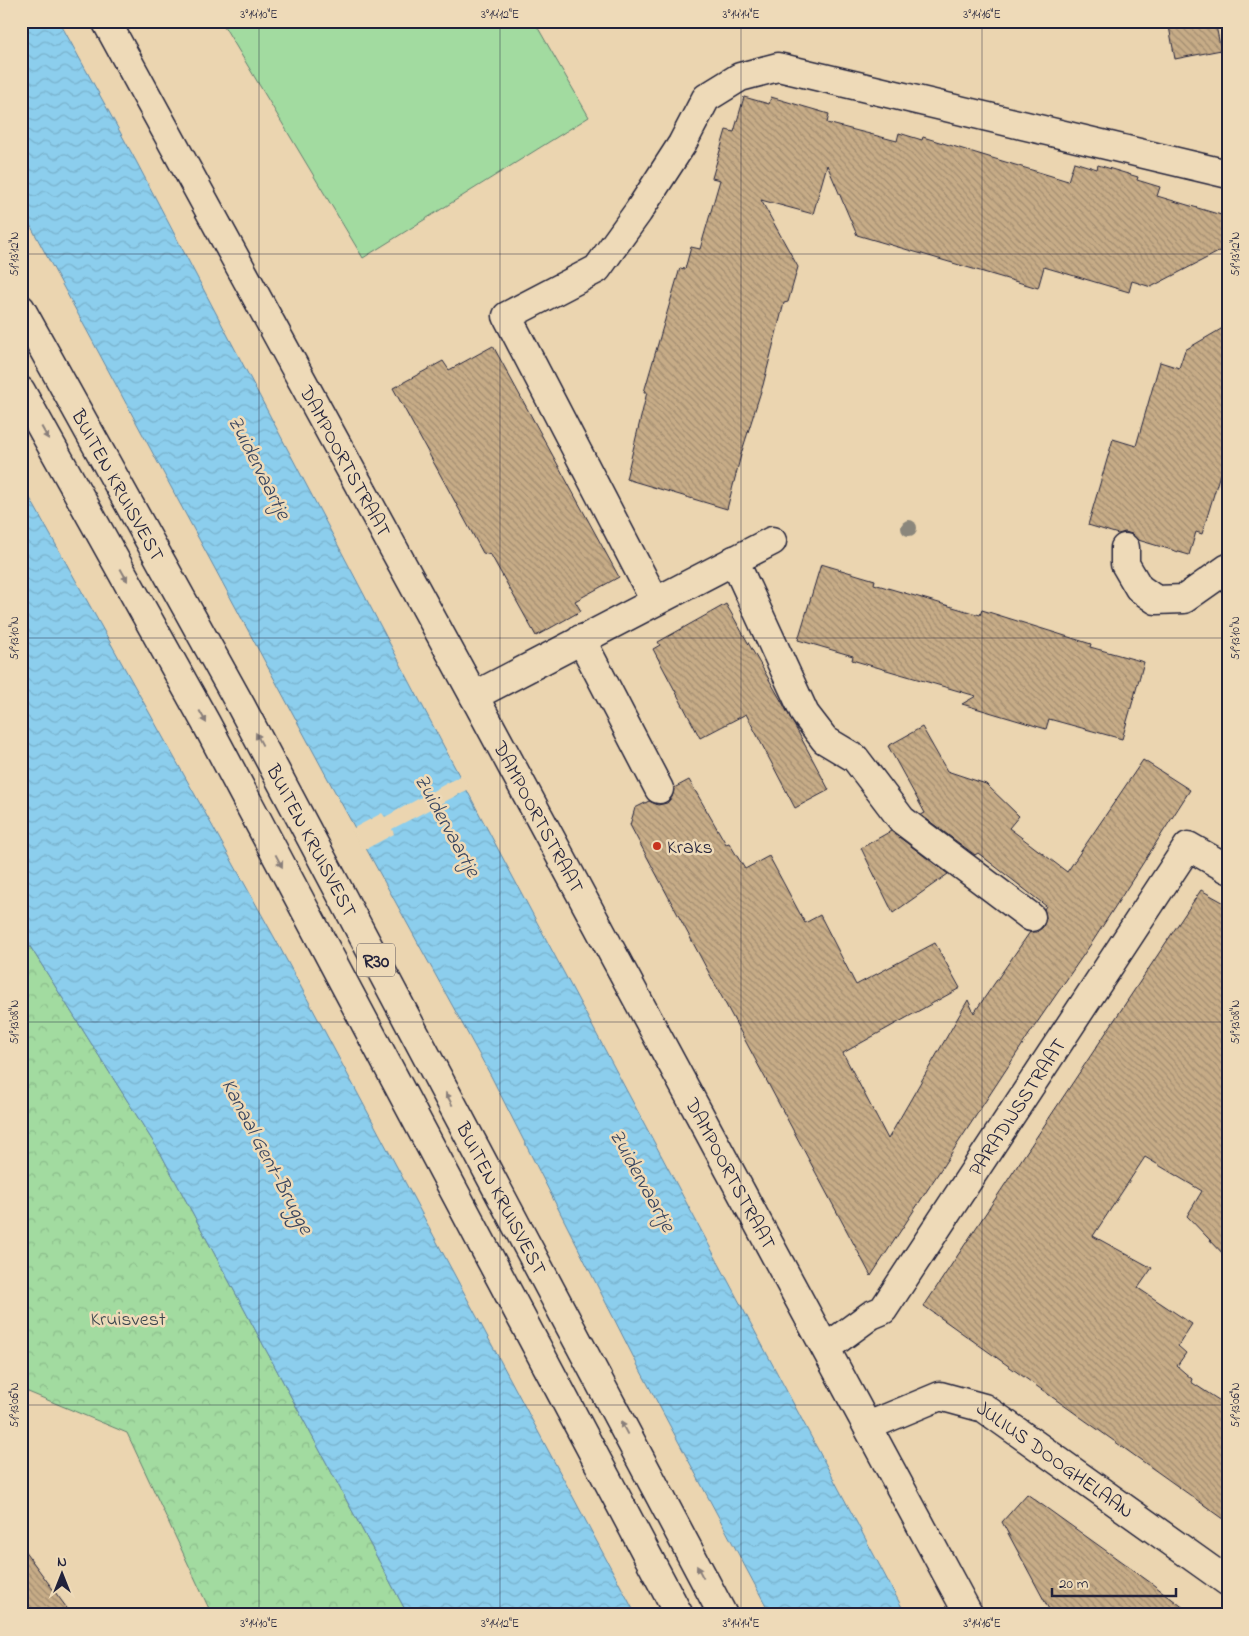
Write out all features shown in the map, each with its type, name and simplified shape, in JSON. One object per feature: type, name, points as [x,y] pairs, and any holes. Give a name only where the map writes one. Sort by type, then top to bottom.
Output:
[{"type":"street","name":"DAMPOORTSTRAAT","points":[[106,21],[474,696],[969,1615]]},
{"type":"street","points":[[655,601],[507,316],[597,269],[638,212],[677,152],[706,98],[740,77],[778,67],[1228,174]]},
{"type":"street","name":"BUITEN KRUISVEST","points":[[21,309],[242,706],[723,1615]]},
{"type":"street","name":"BUITEN KRUISVEST","points":[[21,391],[206,723],[679,1615]]},
{"type":"street","points":[[474,696],[772,541]]},
{"type":"street","points":[[1125,548],[1125,564],[1139,588],[1156,600],[1184,599],[1228,568]]},
{"type":"street","points":[[734,560],[804,714],[824,740],[855,758],[902,820],[1031,917]]},
{"type":"street","points":[[581,639],[659,789]]},
{"type":"street","name":"PARADIJSSTRAAT","points":[[826,1348],[871,1314],[883,1310],[1188,846],[1228,869]]},
{"type":"street","name":"JULIUS DOOGHELAAN","points":[[868,1426],[940,1396],[984,1408],[1228,1582]]},
{"type":"green space","points":[[221,21],[534,21],[589,117],[363,258]]},
{"type":"green space","name":"Kruisvest","points":[[21,932],[161,1154],[408,1615],[212,1615],[127,1433],[21,1389]]},
{"type":"water","name":"Zuidervaartje","points":[[21,21],[59,21],[136,161],[482,819],[906,1615],[771,1615],[638,1366],[491,1076],[328,779],[21,208]]},
{"type":"water","name":"Kanaal Gent-Brugge","points":[[21,482],[278,944],[636,1615],[408,1615],[161,1154],[21,932]]},
{"type":"pier","points":[[462,775],[469,789],[392,829],[394,834],[364,850],[352,829],[382,813],[385,817]]},
{"type":"building","points":[[1168,21],[1215,21],[1221,50],[1175,59]]},
{"type":"building","points":[[744,97],[769,104],[771,97],[829,114],[827,123],[897,141],[899,133],[922,140],[923,137],[1068,181],[1074,162],[1097,169],[1098,165],[1138,177],[1137,180],[1160,187],[1157,196],[1228,217],[1228,247],[1151,287],[1132,281],[1129,292],[1044,267],[1038,288],[857,235],[827,165],[813,214],[761,200],[798,267],[788,302],[784,303],[763,385],[742,451],[727,509],[626,479],[647,392],[644,392],[680,268],[685,269],[691,247],[700,249],[720,180],[712,178],[726,130],[734,132]]},
{"type":"building","points":[[1228,325],[1228,476],[1220,474],[1202,534],[1196,532],[1189,555],[1138,540],[1132,534],[1125,532],[1118,534],[1088,525],[1113,439],[1136,446],[1160,362],[1179,368],[1185,350]]},
{"type":"building","points":[[493,346],[619,577],[575,601],[581,611],[536,636],[491,555],[483,553],[393,388],[443,361],[449,370]]},
{"type":"building","points":[[821,564],[875,580],[874,584],[980,615],[982,610],[1091,644],[1090,647],[1144,662],[1122,739],[1049,719],[1046,729],[962,704],[976,696],[852,660],[853,656],[798,640]]},
{"type":"building","points":[[726,604],[829,790],[795,808],[746,714],[700,738],[653,649],[660,645],[658,642]]},
{"type":"building","points":[[922,727],[947,771],[986,784],[1019,816],[1009,828],[1067,872],[1143,760],[1190,790],[1093,941],[1034,1027],[871,1276],[630,825],[635,808],[649,801],[658,805],[667,803],[672,797],[674,788],[689,780],[726,844],[729,843],[745,869],[769,856],[805,923],[820,915],[856,985],[935,943],[960,988],[843,1053],[888,1139],[968,1000],[974,1013],[1030,932],[1037,932],[1043,927],[1046,918],[1044,909],[1046,906],[978,853],[975,855],[921,815],[925,813],[888,746]]},
{"type":"building","points":[[891,831],[948,874],[893,913],[861,848]]},
{"type":"building","points":[[1201,890],[1228,905],[1228,1259],[1187,1216],[1202,1191],[1145,1157],[1093,1236],[1152,1268],[1138,1288],[1192,1324],[1178,1346],[1186,1353],[1177,1366],[1192,1379],[1191,1382],[1228,1406],[1228,1522],[924,1306]]},
{"type":"building","points":[[1027,1494],[1193,1615],[1052,1615],[1002,1522]]},
{"type":"building","points":[[21,1546],[72,1615],[21,1615]]},
{"type":"place","name":"Kraks","points":[[657,846]]}]
